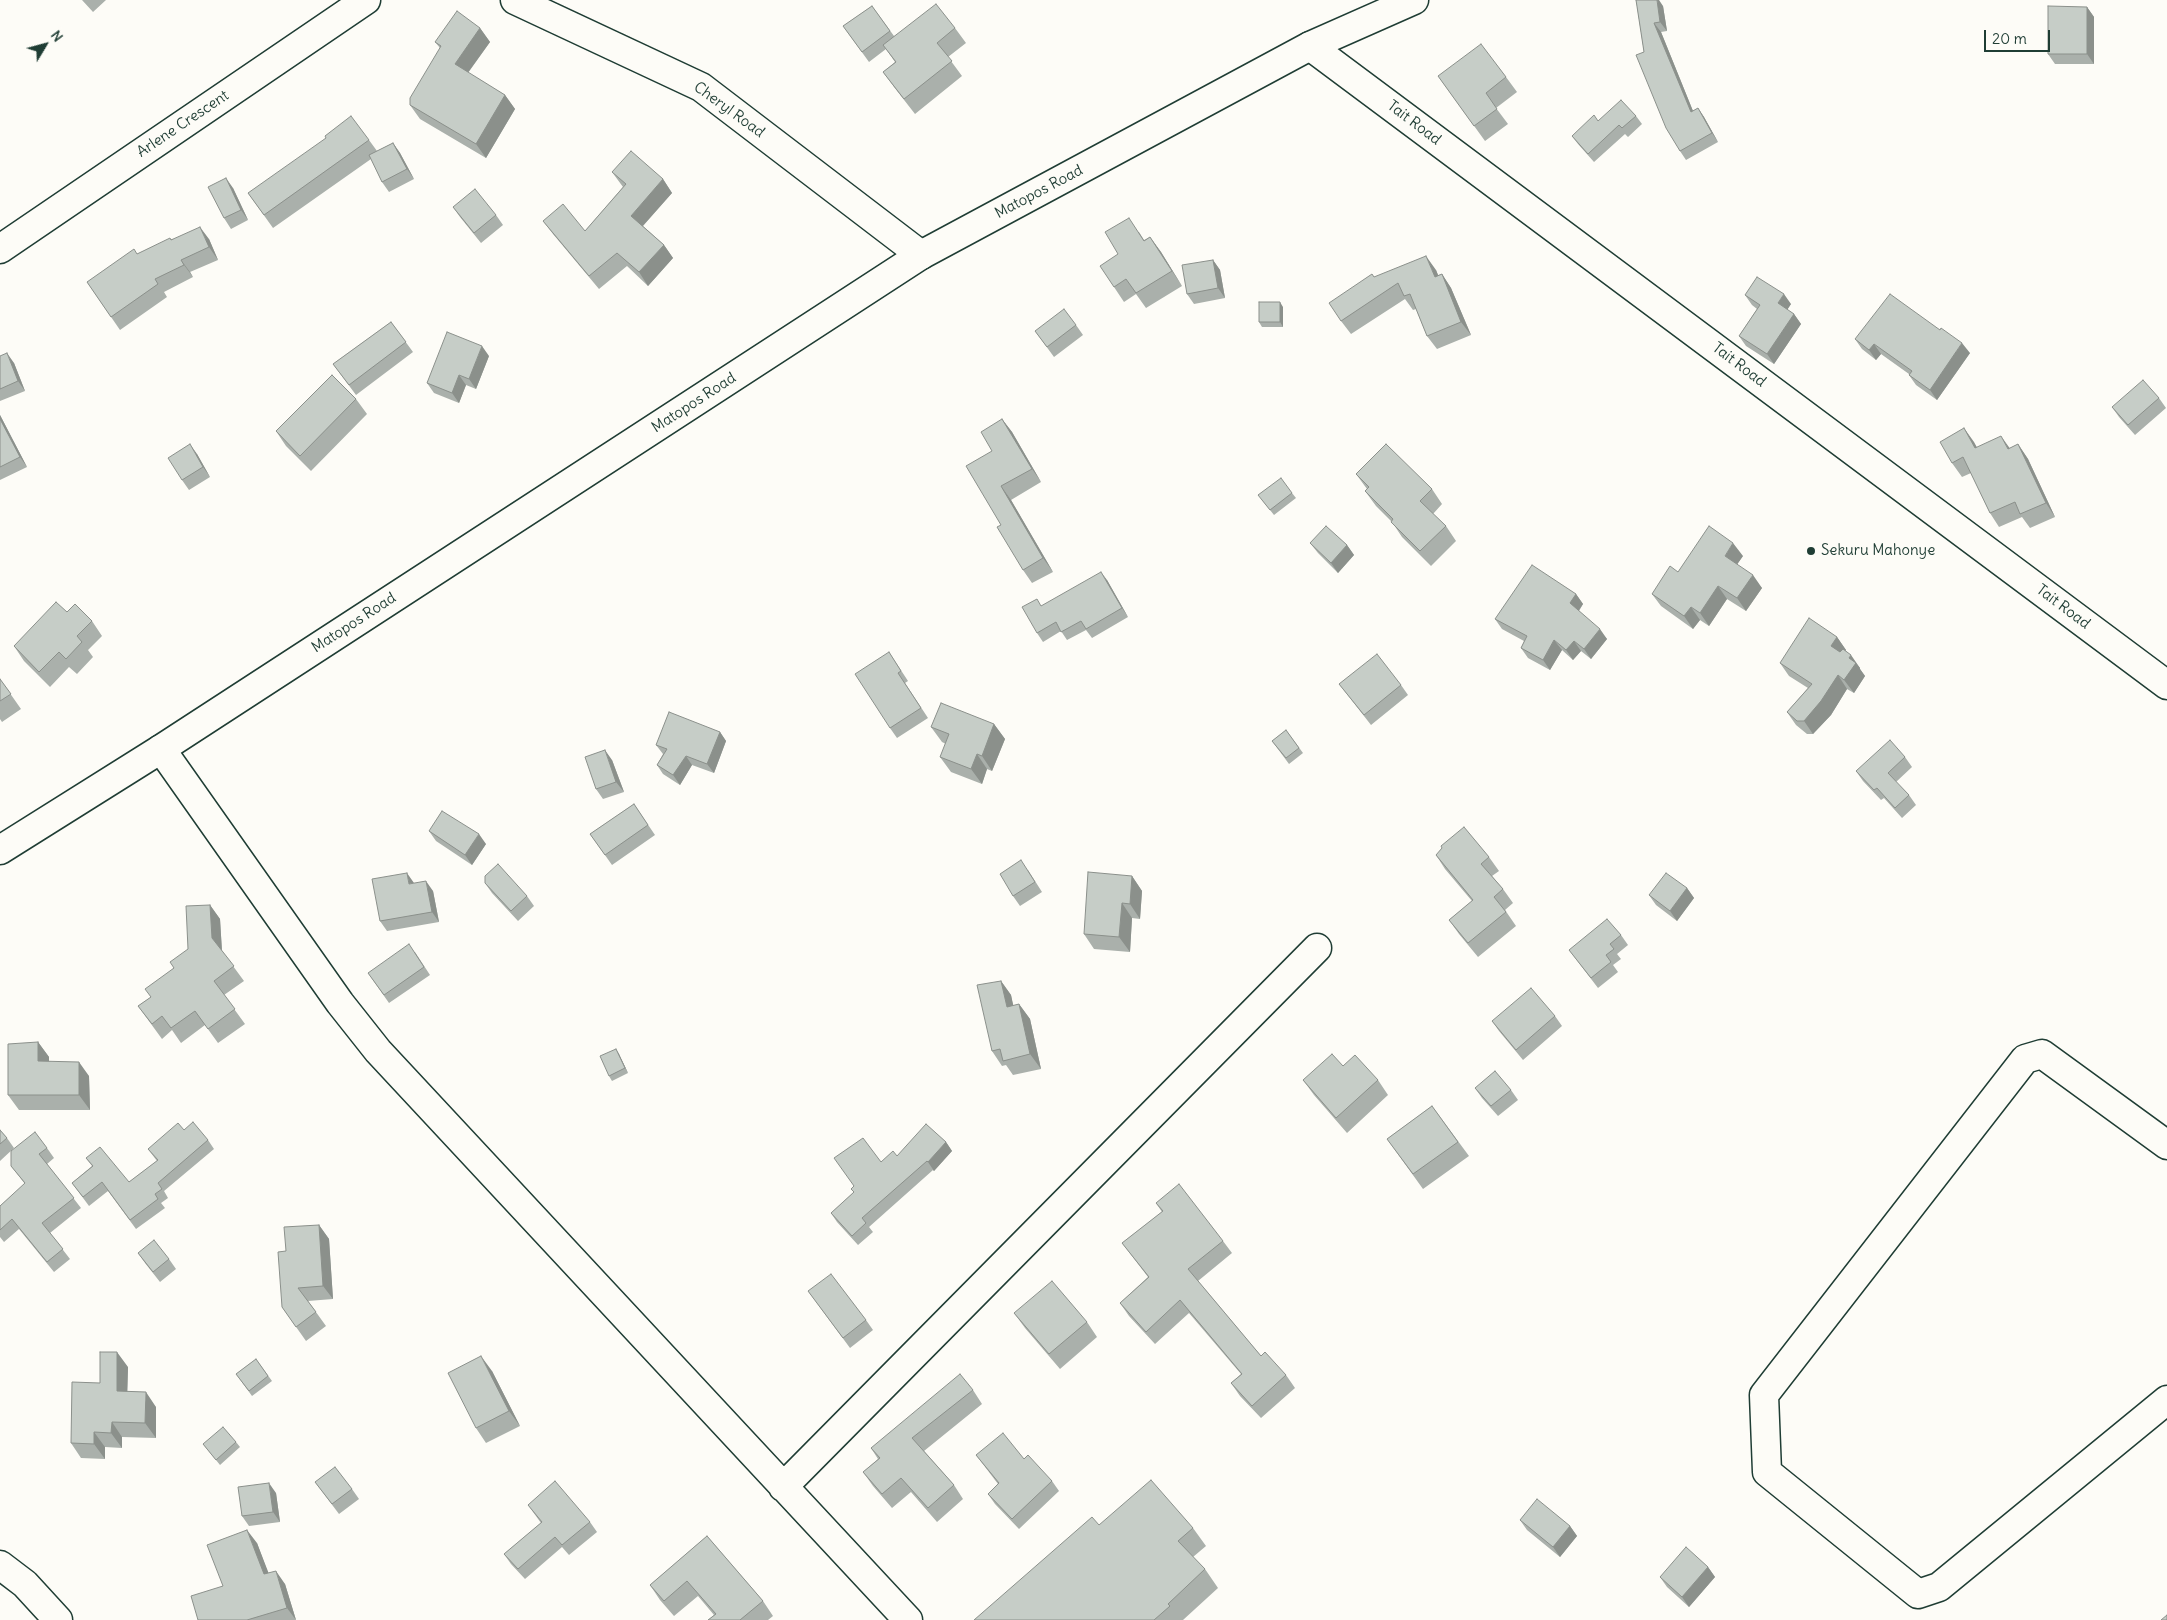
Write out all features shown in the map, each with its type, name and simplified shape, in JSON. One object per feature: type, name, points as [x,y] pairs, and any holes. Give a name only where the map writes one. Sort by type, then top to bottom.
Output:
[{"type":"street","name":"Arlene Crescent","points":[[0,249],[366,0]]},
{"type":"street","name":"Cheryl Road","points":[[515,0],[701,87],[921,255]]},
{"type":"street","name":"Matopos Road","points":[[0,850],[161,749],[921,255],[1310,46],[1414,0]]},
{"type":"street","name":"Tait Road","points":[[1310,46],[2167,685]]},
{"type":"street","points":[[161,749],[340,1003],[378,1051],[908,1620]]},
{"type":"street","points":[[783,1487],[1317,948]]},
{"type":"street","points":[[2167,1145],[2042,1054],[2025,1059],[1764,1395],[1767,1472],[1918,1594],[1938,1587],[2167,1400]]},
{"type":"street","points":[[0,1565],[25,1584],[58,1620]]},
{"type":"building","points":[[1636,0],[1657,0],[1660,22],[1654,23],[1691,112],[1698,108],[1712,133],[1680,151],[1666,128],[1636,55],[1644,52]]},
{"type":"building","points":[[936,4],[955,28],[937,43],[952,61],[904,99],[883,72],[896,62],[883,45]]},
{"type":"building","points":[[872,6],[890,31],[862,52],[843,26]]},
{"type":"building","points":[[2048,6],[2087,7],[2087,54],[2048,54]]},
{"type":"building","points":[[457,11],[480,28],[455,64],[505,95],[476,144],[410,105],[410,98],[441,46],[435,42]]},
{"type":"building","points":[[1481,44],[1506,77],[1486,93],[1497,109],[1474,126],[1438,76]]},
{"type":"building","points":[[1621,100],[1636,116],[1622,128],[1619,125],[1588,154],[1572,136],[1594,115],[1598,121]]},
{"type":"building","points":[[351,116],[369,140],[264,215],[248,193],[326,138],[325,136]]},
{"type":"building","points":[[393,143],[407,169],[382,182],[369,155]]},
{"type":"building","points":[[631,151],[663,179],[631,216],[664,245],[639,272],[617,253],[589,276],[543,221],[563,204],[585,231],[626,184],[612,172]]},
{"type":"building","points":[[226,178],[241,210],[224,218],[208,187]]},
{"type":"building","points":[[475,189],[496,215],[474,233],[453,207]]},
{"type":"building","points":[[1129,218],[1144,241],[1150,237],[1172,271],[1136,293],[1126,279],[1114,287],[1100,266],[1118,254],[1105,232]]},
{"type":"building","points":[[200,227],[209,247],[181,260],[184,265],[155,279],[158,284],[111,317],[87,282],[134,249],[137,254],[170,238],[171,240]]},
{"type":"building","points":[[1426,256],[1435,277],[1442,274],[1461,322],[1427,336],[1410,294],[1404,296],[1398,283],[1341,321],[1329,303],[1372,274],[1374,277]]},
{"type":"building","points":[[1213,260],[1218,288],[1187,294],[1182,265]]},
{"type":"building","points":[[1757,277],[1784,294],[1778,303],[1794,314],[1767,354],[1739,336],[1760,305],[1745,295]]},
{"type":"building","points":[[1890,294],[1940,330],[1941,328],[1962,343],[1930,390],[1909,375],[1912,371],[1874,344],[1869,350],[1855,339]]},
{"type":"building","points":[[1259,302],[1280,302],[1280,322],[1259,322]]},
{"type":"building","points":[[1064,309],[1076,325],[1047,347],[1035,331]]},
{"type":"building","points":[[391,322],[406,342],[349,385],[333,364]]},
{"type":"building","points":[[447,332],[482,346],[469,379],[459,375],[452,393],[427,383]]},
{"type":"building","points":[[7,353],[18,381],[0,389],[0,356]]},
{"type":"building","points":[[332,375],[356,399],[300,456],[276,431]]},
{"type":"building","points":[[2143,380],[2159,398],[2128,425],[2112,407]]},
{"type":"building","points":[[0,419],[20,457],[0,467]]},
{"type":"building","points":[[1002,419],[1032,469],[1001,486],[1043,558],[1023,570],[997,527],[1001,525],[966,466],[992,451],[981,432]]},
{"type":"building","points":[[1964,428],[1975,448],[2001,436],[2008,449],[2018,444],[2046,503],[2020,514],[2015,502],[1990,513],[1963,457],[1952,463],[1940,442]]},
{"type":"building","points":[[190,444],[203,467],[182,480],[168,458]]},
{"type":"building","points":[[1386,444],[1432,489],[1420,501],[1446,526],[1420,551],[1391,522],[1393,519],[1365,491],[1369,487],[1356,474]]},
{"type":"building","points":[[1281,478],[1292,493],[1270,510],[1258,495]]},
{"type":"building","points":[[1326,526],[1347,545],[1331,563],[1310,543]]},
{"type":"building","points":[[1709,526],[1733,543],[1725,556],[1753,575],[1737,598],[1718,586],[1700,613],[1691,607],[1684,616],[1652,594],[1670,566],[1678,572]]},
{"type":"building","points":[[1532,565],[1576,594],[1570,603],[1600,629],[1584,649],[1574,641],[1566,650],[1554,640],[1543,660],[1521,648],[1527,636],[1495,619]]},
{"type":"building","points":[[1101,572],[1122,608],[1086,629],[1081,621],[1061,632],[1056,622],[1037,633],[1022,607],[1037,599],[1041,606]]},
{"type":"building","points":[[56,602],[67,612],[75,604],[92,621],[77,636],[82,642],[66,659],[59,652],[39,672],[14,646]]},
{"type":"building","points":[[1809,618],[1837,637],[1831,646],[1840,652],[1843,649],[1851,655],[1849,658],[1856,663],[1844,680],[1838,675],[1821,701],[1804,721],[1797,721],[1787,712],[1812,684],[1780,663]]},
{"type":"building","points":[[889,652],[901,671],[898,673],[921,708],[890,728],[855,674]]},
{"type":"building","points":[[1377,654],[1401,685],[1364,715],[1339,684]]},
{"type":"building","points":[[0,679],[11,694],[0,701]]},
{"type":"building","points":[[941,703],[994,724],[982,756],[977,754],[971,769],[940,757],[949,734],[931,727]]},
{"type":"building","points":[[669,712],[720,732],[707,764],[686,756],[673,775],[657,765],[667,749],[656,745]]},
{"type":"building","points":[[1286,730],[1299,748],[1286,758],[1272,741]]},
{"type":"building","points":[[1890,740],[1905,757],[1888,773],[1909,795],[1895,808],[1877,788],[1874,790],[1856,771]]},
{"type":"building","points":[[605,750],[616,782],[596,789],[585,757]]},
{"type":"building","points":[[634,804],[648,825],[605,855],[590,834]]},
{"type":"building","points":[[442,811],[479,834],[465,855],[429,831]]},
{"type":"building","points":[[1464,827],[1489,857],[1481,864],[1503,889],[1494,897],[1506,912],[1468,943],[1449,920],[1473,900],[1436,855],[1442,848],[1441,846]]},
{"type":"building","points":[[1021,860],[1035,882],[1013,896],[1000,874]]},
{"type":"building","points":[[498,864],[527,896],[511,911],[485,883],[485,876]]},
{"type":"building","points":[[1088,872],[1132,876],[1130,904],[1122,903],[1119,937],[1084,934]]},
{"type":"building","points":[[407,873],[409,884],[426,881],[432,912],[380,921],[372,879]]},
{"type":"building","points":[[1666,873],[1687,888],[1670,911],[1649,895]]},
{"type":"building","points":[[210,905],[212,938],[234,966],[214,981],[235,1009],[208,1029],[195,1011],[171,1028],[162,1016],[152,1024],[138,1006],[151,997],[145,989],[174,968],[170,962],[188,949],[186,906]]},
{"type":"building","points":[[1607,919],[1621,935],[1610,944],[1614,949],[1606,955],[1611,962],[1591,978],[1569,950]]},
{"type":"building","points":[[409,944],[424,967],[384,995],[368,973]]},
{"type":"building","points":[[1001,981],[1007,1007],[1019,1004],[1030,1054],[1003,1061],[1000,1049],[992,1051],[977,985]]},
{"type":"building","points":[[1531,988],[1555,1016],[1516,1050],[1492,1021]]},
{"type":"building","points":[[38,1042],[38,1061],[79,1062],[79,1095],[8,1095],[8,1044]]},
{"type":"building","points":[[616,1049],[625,1068],[609,1076],[600,1056]]},
{"type":"building","points":[[1332,1054],[1343,1066],[1355,1055],[1378,1080],[1336,1118],[1303,1080]]},
{"type":"building","points":[[1495,1071],[1511,1090],[1491,1106],[1475,1088]]},
{"type":"building","points":[[1432,1106],[1458,1142],[1413,1174],[1387,1139]]},
{"type":"building","points":[[193,1122],[208,1140],[158,1183],[162,1189],[155,1194],[158,1199],[130,1220],[102,1182],[83,1197],[72,1183],[93,1166],[86,1158],[100,1147],[129,1182],[158,1160],[148,1149],[178,1123],[184,1130]]},
{"type":"building","points":[[926,1124],[946,1142],[928,1162],[862,1218],[866,1223],[852,1236],[831,1213],[854,1192],[851,1189],[854,1186],[834,1158],[863,1138],[881,1162],[893,1151],[897,1156]]},
{"type":"building","points":[[0,1130],[7,1138],[0,1144]]},
{"type":"building","points":[[35,1132],[47,1148],[39,1154],[74,1198],[42,1223],[63,1249],[47,1262],[12,1219],[0,1230],[0,1206],[25,1183],[11,1166],[11,1151]]},
{"type":"building","points":[[1179,1184],[1223,1241],[1188,1269],[1261,1356],[1265,1352],[1286,1375],[1252,1406],[1231,1383],[1242,1374],[1180,1300],[1146,1332],[1120,1303],[1149,1277],[1122,1243],[1163,1211],[1156,1203]]},
{"type":"building","points":[[319,1225],[323,1286],[298,1288],[316,1312],[296,1327],[282,1307],[278,1252],[286,1251],[284,1227]]},
{"type":"building","points":[[154,1240],[169,1259],[153,1272],[138,1253]]},
{"type":"building","points":[[831,1274],[866,1320],[843,1338],[808,1291]]},
{"type":"building","points":[[1052,1281],[1087,1322],[1049,1354],[1014,1313]]},
{"type":"building","points":[[100,1352],[117,1352],[117,1391],[146,1392],[145,1423],[112,1422],[111,1433],[94,1432],[94,1444],[71,1443],[72,1382],[100,1383]]},
{"type":"building","points":[[481,1356],[509,1411],[476,1428],[448,1373]]},
{"type":"building","points":[[256,1359],[268,1376],[249,1391],[236,1374]]},
{"type":"building","points":[[960,1374],[973,1390],[912,1438],[954,1485],[928,1508],[901,1478],[882,1494],[863,1472],[880,1458],[871,1448]]},
{"type":"building","points":[[223,1427],[236,1442],[216,1460],[203,1444]]},
{"type":"building","points":[[1003,1433],[1024,1459],[1028,1455],[1052,1481],[1012,1519],[988,1494],[999,1483],[976,1455]]},
{"type":"building","points":[[335,1467],[352,1489],[332,1504],[315,1482]]},
{"type":"building","points":[[1151,1480],[1193,1528],[1178,1541],[1205,1569],[1154,1620],[974,1620],[1092,1517],[1099,1525]]},
{"type":"building","points":[[555,1481],[590,1522],[562,1545],[555,1537],[518,1569],[504,1554],[542,1522],[528,1505]]},
{"type":"building","points":[[269,1483],[273,1512],[242,1516],[238,1487]]},
{"type":"building","points":[[1537,1499],[1570,1526],[1553,1547],[1520,1520]]},
{"type":"building","points":[[247,1530],[264,1574],[276,1571],[287,1608],[247,1620],[198,1620],[191,1596],[223,1586],[207,1545]]},
{"type":"building","points":[[707,1536],[763,1601],[740,1620],[708,1620],[716,1614],[687,1581],[664,1601],[650,1585]]},
{"type":"building","points":[[1686,1547],[1708,1567],[1682,1597],[1660,1577]]},
{"type":"place","name":"Sekuru Mahonye","points":[[1811,551]]}]
